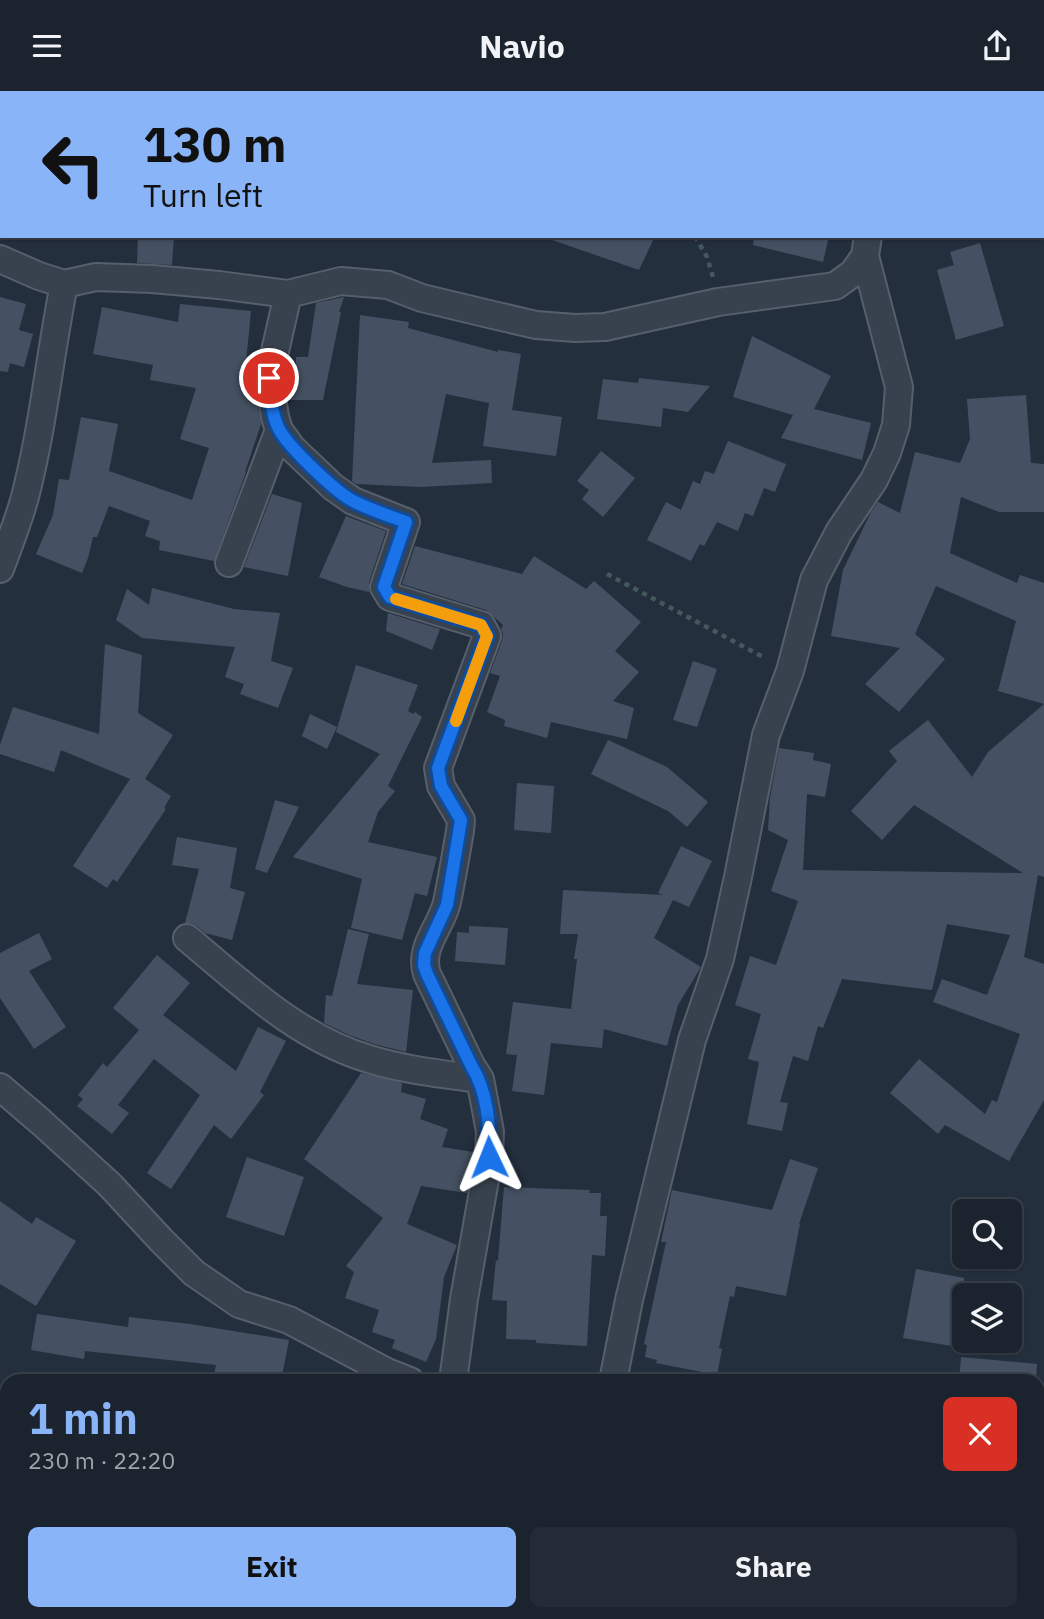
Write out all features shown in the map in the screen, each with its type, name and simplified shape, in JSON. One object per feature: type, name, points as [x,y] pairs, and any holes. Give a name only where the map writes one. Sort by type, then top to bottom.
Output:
[{"type":"street","points":[[0,259],[64,284],[96,277],[152,279],[288,294],[341,281],[388,285],[422,298],[536,325],[575,328],[605,327],[718,302],[835,286],[853,274],[866,246]]},
{"type":"street","points":[[614,1374],[629,1300],[692,1040],[720,959],[766,735],[790,671],[814,580],[839,533],[874,480],[896,425],[899,387],[866,246]]},
{"type":"street","points":[[0,569],[30,473],[64,284]]},
{"type":"street","points":[[288,294],[269,378],[279,430],[300,456],[353,502],[406,522],[384,587],[390,597],[481,625],[487,636],[438,768],[441,786],[461,820],[447,905],[425,953],[424,965],[480,1079],[490,1132],[489,1157],[454,1374]]},
{"type":"street","points":[[229,563],[279,430]]},
{"type":"street","points":[[187,938],[255,995],[329,1043],[367,1059],[480,1079]]},
{"type":"street","points":[[0,1087],[110,1185],[194,1273],[239,1304],[289,1320],[392,1374]]},
{"type":"path","points":[[696,238],[707,257],[718,302]]},
{"type":"path","points":[[607,575],[790,671]]},
{"type":"building","points":[[138,238],[174,238],[172,265],[137,263]]},
{"type":"building","points":[[552,238],[654,238],[639,270]]},
{"type":"building","points":[[754,238],[829,238],[823,262],[753,245]]},
{"type":"building","points":[[980,243],[1004,326],[956,340],[937,270],[954,265],[950,252]]},
{"type":"building","points":[[0,297],[26,304],[19,330],[33,334],[24,367],[10,363],[8,372],[0,371]]},
{"type":"building","points":[[344,297],[323,400],[288,400],[285,379],[287,369],[296,371],[296,357],[308,357],[316,303]]},
{"type":"building","points":[[180,304],[251,311],[246,363],[256,364],[253,380],[261,424],[214,561],[159,550],[160,541],[145,536],[150,521],[109,506],[97,537],[93,537],[82,573],[36,554],[53,515],[59,479],[69,480],[81,417],[118,424],[109,471],[192,500],[209,448],[180,439],[196,388],[150,380],[153,365],[93,354],[102,307],[178,322]]},
{"type":"building","points":[[360,315],[409,322],[408,328],[498,352],[521,354],[512,410],[562,417],[556,456],[483,446],[489,403],[446,394],[432,463],[491,460],[492,483],[421,487],[356,484],[352,481]]},
{"type":"building","points":[[752,336],[831,376],[814,409],[871,423],[862,460],[781,438],[793,415],[733,397]]},
{"type":"building","points":[[639,378],[710,386],[688,412],[663,408],[661,427],[597,419],[603,379],[638,383]]},
{"type":"building","points":[[1026,395],[1031,463],[1044,464],[1044,512],[999,512],[961,497],[950,553],[1017,583],[1020,575],[1044,583],[1044,704],[998,691],[1016,621],[936,586],[915,634],[945,659],[899,712],[865,684],[900,648],[831,636],[843,570],[878,502],[900,513],[915,452],[960,463],[970,439],[967,399]]},
{"type":"building","points":[[728,441],[786,464],[775,492],[764,488],[753,516],[745,513],[738,531],[717,522],[704,546],[700,544],[691,561],[647,540],[666,502],[681,510],[693,481],[700,484],[705,471],[714,474]]},
{"type":"building","points":[[601,451],[635,478],[603,517],[582,499],[589,490],[577,481]]},
{"type":"building","points":[[272,494],[302,503],[288,576],[244,567]]},
{"type":"building","points":[[346,516],[386,531],[369,582],[369,592],[319,577]]},
{"type":"building","points":[[415,546],[522,574],[534,556],[586,589],[594,581],[641,622],[615,651],[639,672],[613,701],[634,708],[627,739],[551,722],[547,738],[504,726],[505,720],[487,712],[500,676],[490,673],[502,641],[503,625],[486,610],[402,584]]},
{"type":"building","points":[[152,588],[234,609],[280,613],[271,661],[293,668],[278,708],[240,694],[244,684],[225,677],[235,647],[142,638],[116,620],[127,589],[149,605]]},
{"type":"building","points":[[388,613],[440,629],[432,650],[386,631]]},
{"type":"building","points":[[105,644],[142,655],[138,713],[173,735],[145,779],[171,796],[164,808],[166,809],[117,882],[113,879],[107,888],[73,866],[130,779],[61,750],[54,772],[0,754],[0,745],[13,707],[99,734]]},
{"type":"building","points":[[693,661],[717,669],[697,727],[673,720]]},
{"type":"building","points":[[356,665],[418,685],[408,711],[422,717],[388,786],[395,791],[378,812],[368,842],[437,857],[427,896],[415,893],[402,940],[351,928],[362,879],[293,857],[380,754],[336,732]]},
{"type":"building","points":[[1044,704],[1044,877],[1038,875],[1024,957],[1044,964],[1044,1100],[1009,1161],[945,1125],[938,1134],[890,1093],[919,1059],[985,1114],[992,1100],[997,1102],[1020,1034],[933,1002],[942,979],[987,995],[1010,935],[947,924],[932,990],[842,979],[823,1028],[818,1026],[808,1061],[793,1056],[780,1102],[788,1103],[782,1131],[747,1124],[759,1062],[748,1059],[761,1014],[735,1005],[750,956],[776,965],[798,901],[771,891],[788,840],[768,830],[770,798],[779,748],[814,753],[813,760],[831,764],[825,797],[807,794],[803,870],[1023,873],[914,805],[882,840],[851,811],[897,761],[889,751],[928,720],[972,777],[988,752]]},
{"type":"building","points":[[310,714],[337,727],[327,749],[302,736]]},
{"type":"building","points":[[608,740],[667,767],[708,802],[687,827],[668,811],[591,774]]},
{"type":"building","points":[[517,783],[554,786],[551,833],[514,830]]},
{"type":"building","points":[[275,800],[299,807],[267,873],[255,869]]},
{"type":"building","points":[[177,837],[237,848],[230,888],[245,892],[232,940],[205,933],[197,926],[185,923],[199,869],[172,865]]},
{"type":"building","points":[[681,846],[712,861],[689,907],[673,900],[654,938],[701,967],[678,1005],[667,1046],[604,1029],[602,1048],[551,1043],[544,1095],[512,1091],[517,1055],[506,1054],[513,1002],[571,1009],[578,934],[560,934],[563,890],[663,895],[658,893]]},
{"type":"building","points":[[469,926],[508,928],[505,965],[455,961],[457,932],[469,933]]},
{"type":"building","points":[[348,929],[369,934],[357,984],[413,990],[406,1052],[374,1044],[324,1023],[326,995],[332,996]]},
{"type":"building","points":[[39,933],[52,959],[29,971],[66,1027],[34,1049],[0,998],[0,953]]},
{"type":"building","points":[[157,955],[190,983],[163,1015],[236,1071],[258,1027],[286,1041],[260,1092],[264,1095],[231,1139],[214,1125],[171,1189],[147,1173],[200,1095],[154,1059],[118,1105],[129,1113],[112,1134],[77,1106],[83,1099],[78,1095],[103,1063],[107,1067],[139,1030],[113,1008]]},
{"type":"building","points":[[361,1073],[402,1083],[401,1092],[426,1099],[420,1119],[448,1129],[442,1147],[473,1152],[467,1193],[421,1186],[407,1224],[457,1245],[444,1277],[436,1339],[426,1362],[392,1348],[395,1340],[372,1332],[379,1310],[345,1298],[354,1272],[346,1266],[383,1218],[304,1159]]},
{"type":"building","points":[[247,1157],[304,1177],[284,1236],[226,1217]]},
{"type":"building","points":[[790,1159],[818,1168],[799,1224],[786,1296],[736,1286],[734,1297],[730,1296],[719,1348],[722,1349],[717,1374],[656,1363],[657,1360],[645,1357],[647,1345],[644,1344],[666,1242],[661,1242],[672,1190],[772,1210]]},
{"type":"building","points":[[504,1187],[590,1190],[589,1193],[601,1193],[600,1216],[607,1216],[605,1256],[592,1255],[587,1346],[506,1339],[507,1301],[492,1300]]},
{"type":"building","points":[[0,1201],[32,1224],[36,1217],[76,1241],[36,1306],[0,1284]]},
{"type":"building","points":[[916,1269],[964,1278],[964,1283],[952,1283],[952,1346],[903,1338]]},
{"type":"building","points":[[37,1314],[128,1327],[129,1317],[289,1340],[282,1374],[214,1374],[216,1365],[85,1351],[84,1359],[31,1350]]},
{"type":"building","points":[[961,1357],[1037,1364],[1036,1374],[960,1374]]},
{"type":"slow traffic","points":[[396,599],[481,625],[487,636],[456,721]]},
{"type":"route","points":[[269,378],[279,430],[292,447],[333,487],[353,502],[406,522],[384,587],[390,597],[481,625],[487,636],[438,768],[441,786],[461,820],[447,905],[425,953],[424,965],[480,1079],[490,1132],[489,1157]]}]
